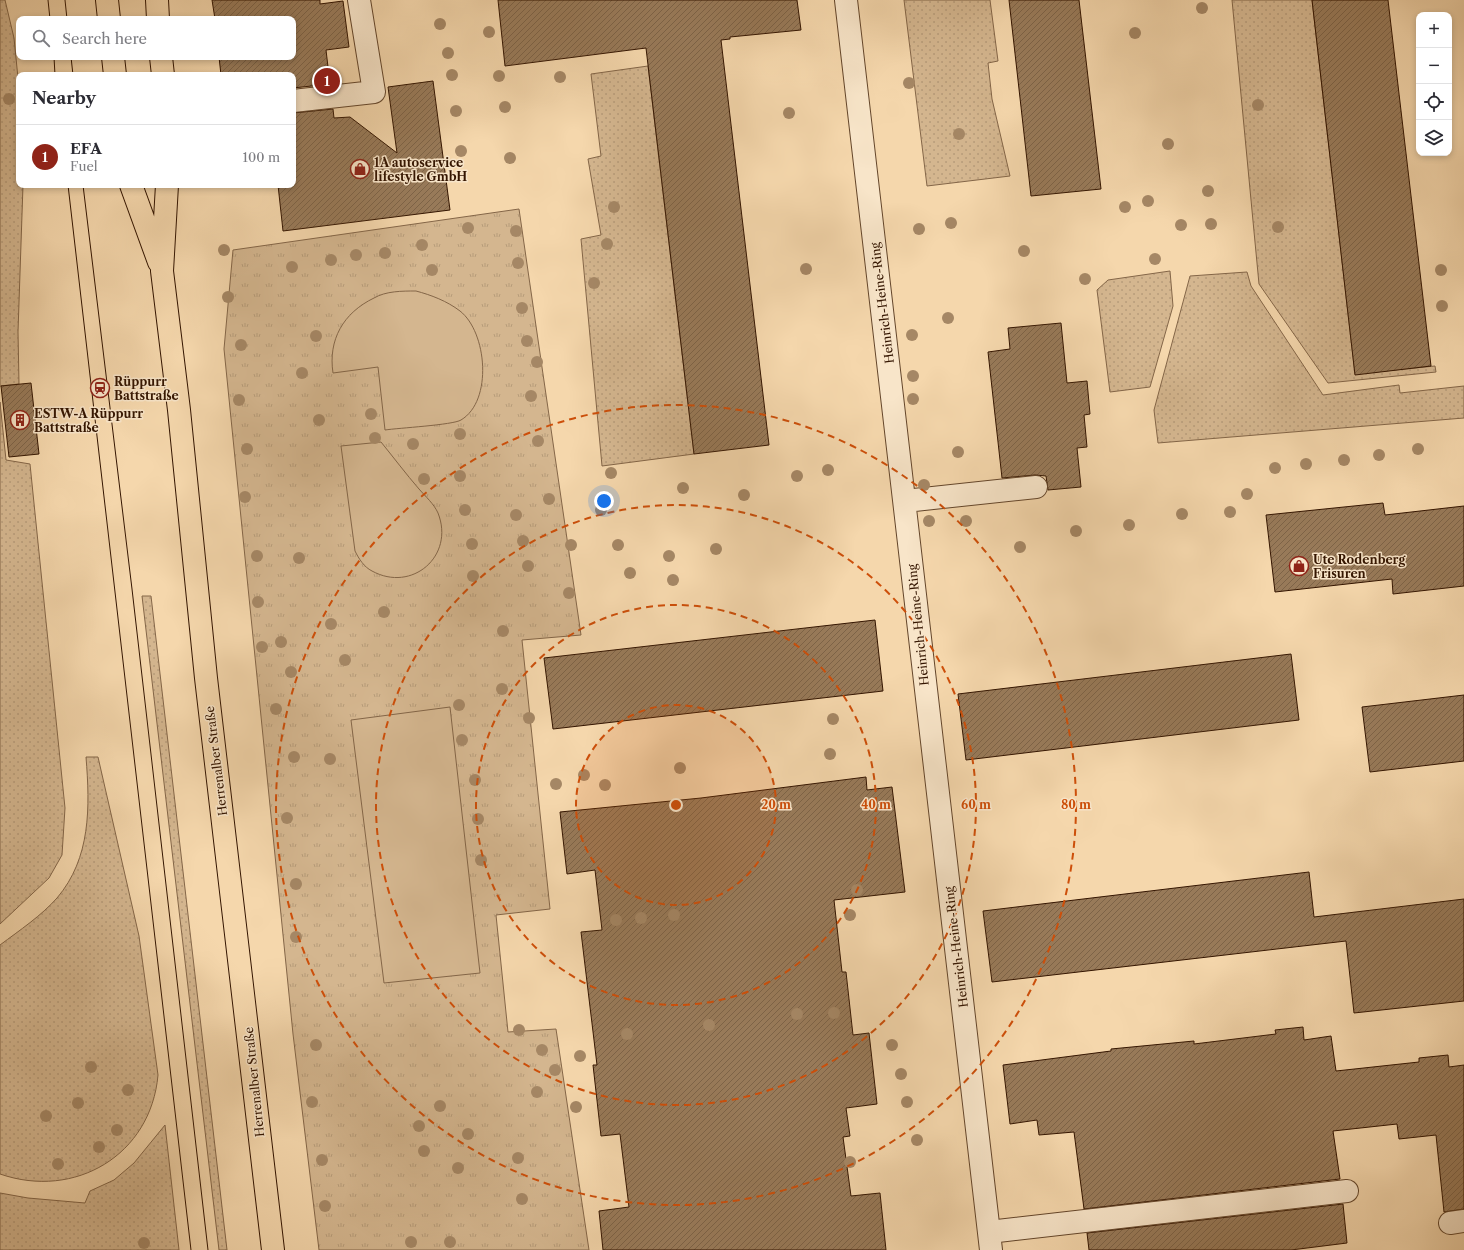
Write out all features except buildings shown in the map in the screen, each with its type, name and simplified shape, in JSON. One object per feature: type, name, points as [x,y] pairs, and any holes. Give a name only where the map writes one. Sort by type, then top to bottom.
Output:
[{"type":"main road","points":[[107,0],[109,16]]},
{"type":"main road","points":[[157,0],[158,16]]},
{"type":"main road","points":[[113,60],[115,72]]},
{"type":"main road","points":[[161,60],[163,72]]},
{"type":"main road","name":"Herrenalber Straße","points":[[132,188],[162,271]]},
{"type":"main road","name":"Herrenalber Straße","points":[[167,188],[162,271],[179,410],[206,678],[273,1250]]},
{"type":"street","points":[[296,101],[374,92],[359,0]]},
{"type":"street","name":"Heinrich-Heine-Ring","points":[[846,0],[990,1241]]},
{"type":"street","points":[[905,501],[1036,488]]},
{"type":"street","points":[[990,1241],[1347,1191]]},
{"type":"green space","points":[[0,0],[5,0],[14,38],[17,72],[16,72],[16,188],[23,188],[18,332],[19,384],[0,386]]},
{"type":"green space","points":[[904,0],[990,0],[998,61],[988,63],[992,99],[1010,176],[927,186]]},
{"type":"green space","points":[[1232,0],[1312,0],[1355,374],[1435,366],[1436,372],[1328,383],[1259,284]]},
{"type":"green space","points":[[648,66],[694,454],[602,466],[581,239],[601,235],[588,159],[601,156],[591,74]]},
{"type":"green space","points":[[519,209],[581,635],[522,640],[550,909],[496,915],[508,1032],[556,1029],[589,1250],[319,1250],[293,1034],[224,349],[233,250]]},
{"type":"green space","points":[[1170,271],[1173,306],[1150,387],[1110,392],[1097,290],[1108,280]]},
{"type":"green space","points":[[1247,272],[1251,286],[1323,395],[1399,385],[1400,393],[1464,386],[1464,418],[1158,443],[1154,410],[1190,276]]},
{"type":"green space","points":[[400,291],[416,291],[433,296],[450,304],[460,311],[469,321],[476,334],[481,350],[483,366],[482,383],[478,398],[471,411],[461,420],[437,425],[385,430],[378,367],[333,373],[333,349],[340,329],[346,320],[363,304],[384,294]]},
{"type":"green space","points":[[0,402],[6,460],[30,464],[65,808],[62,855],[49,878],[0,924]]},
{"type":"green space","points":[[381,442],[409,478],[430,501],[438,513],[442,529],[440,543],[435,556],[426,566],[415,574],[402,577],[387,577],[372,571],[362,562],[355,551],[341,446]]},
{"type":"green space","points":[[142,596],[151,596],[227,1250],[219,1250]]},
{"type":"green space","points":[[450,707],[480,973],[384,983],[351,720]]},
{"type":"green space","points":[[86,757],[98,757],[139,936],[158,1075],[152,1103],[141,1128],[125,1148],[104,1164],[81,1175],[55,1181],[28,1180],[0,1174],[0,945],[30,923],[51,905],[68,883],[76,866],[82,849],[88,813]]},
{"type":"green space","points":[[165,1125],[179,1250],[0,1250],[0,1193],[28,1198],[85,1203],[90,1191],[114,1180],[134,1163]]},
{"type":"tram line","points":[[48,0],[50,16]]},
{"type":"tram line","points":[[65,0],[67,16]]},
{"type":"tram line","points":[[54,60],[55,72]]},
{"type":"tram line","points":[[71,60],[73,72]]},
{"type":"tram line","points":[[68,188],[191,1250]]},
{"type":"tram line","points":[[83,188],[132,589],[208,1250]]},
{"type":"place","name":"EFA","points":[[327,81]]},
{"type":"place","name":"1A autoservice lifestyle GmbH","points":[[360,169]]},
{"type":"place","name":"Rüppurr Battstraße","points":[[100,388]]},
{"type":"place","name":"ESTW-A Rüppurr Battstraße","points":[[20,420]]},
{"type":"place","name":"Ute Rodenberg Frisuren","points":[[1299,566]]}]
